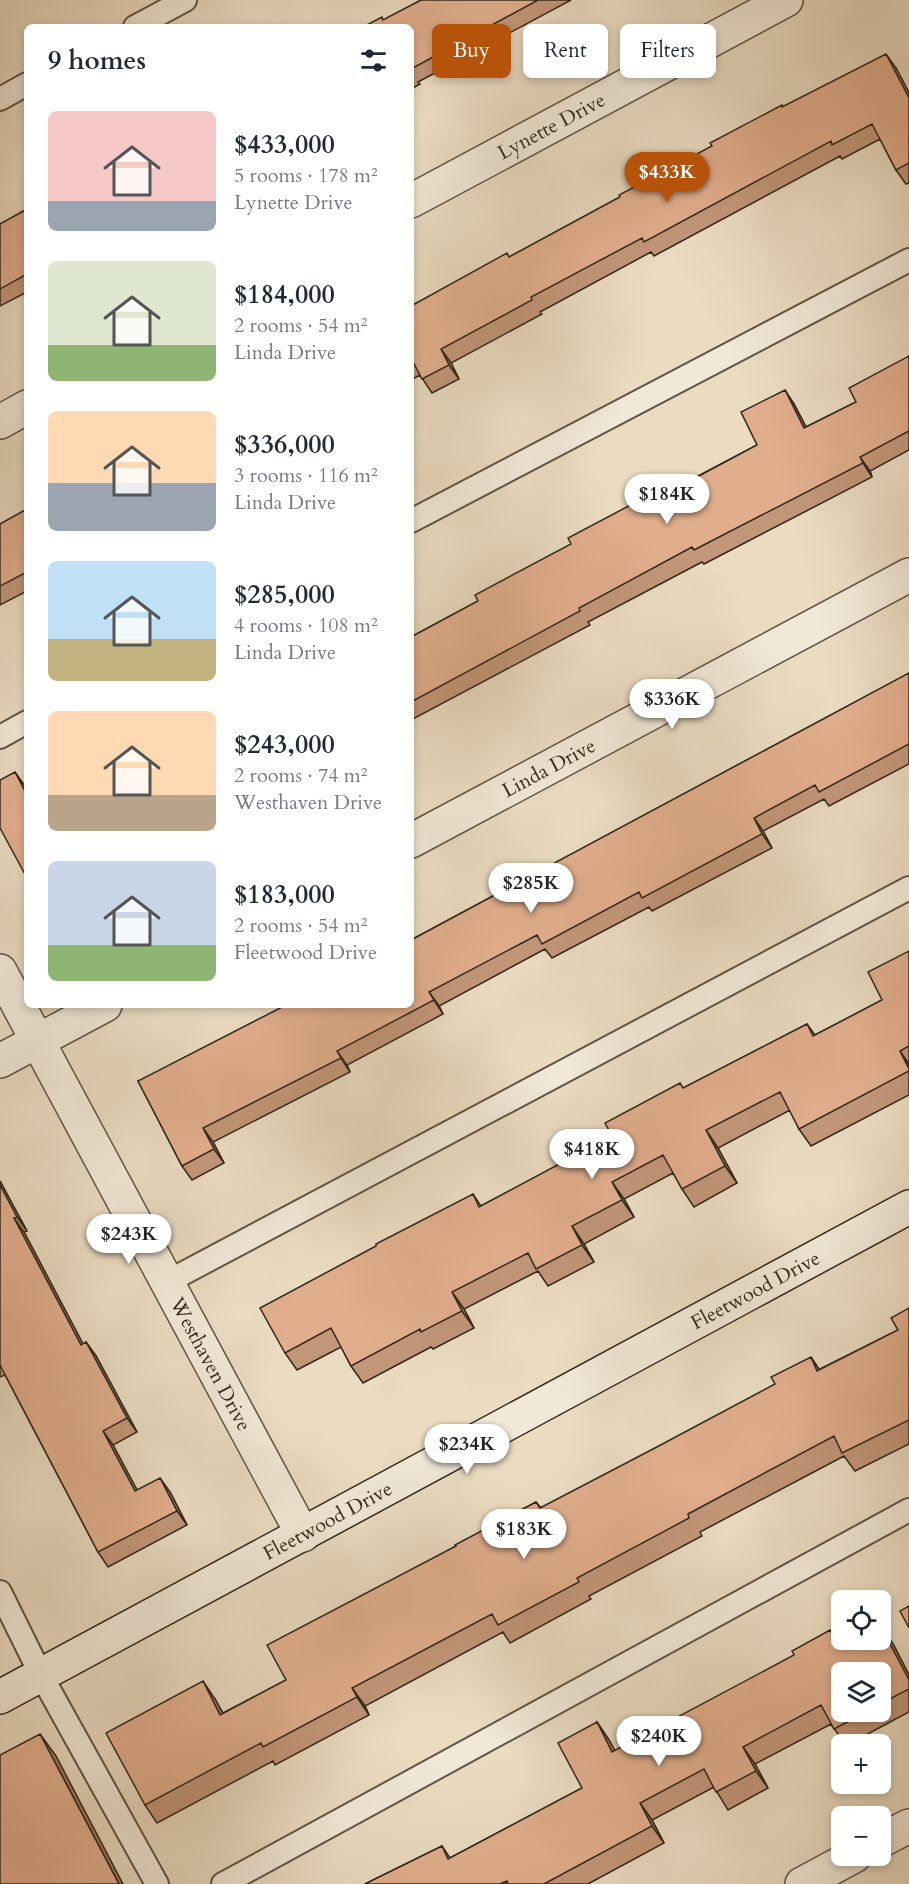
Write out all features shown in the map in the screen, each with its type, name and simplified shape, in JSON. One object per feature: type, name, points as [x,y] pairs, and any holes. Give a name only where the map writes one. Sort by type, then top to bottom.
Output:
[{"type":"street","name":"Lynette Drive","points":[[414,199],[786,0]]},
{"type":"street","points":[[0,422],[24,409]]},
{"type":"street","name":"Linda Drive","points":[[414,839],[909,575]]},
{"type":"street","name":"Westhaven Drive","points":[[0,971],[303,1535]]},
{"type":"street","points":[[0,1061],[99,1008]]},
{"type":"street","name":"Fleetwood Drive","points":[[0,1697],[909,1207]]},
{"type":"street","points":[[891,1835],[909,1826]]},
{"type":"street","points":[[802,1884],[835,1866]]},
{"type":"lane","points":[[141,24],[185,0]]},
{"type":"lane","points":[[0,99],[24,86]]},
{"type":"lane","points":[[414,519],[909,260]]},
{"type":"lane","points":[[0,737],[24,724]]},
{"type":"lane","points":[[167,1282],[909,888]]},
{"type":"lane","points":[[223,1884],[909,1510]]},
{"type":"lane","points":[[0,1592],[41,1675],[157,1884]]},
{"type":"building","points":[[421,0],[538,0],[494,24],[432,24],[432,58],[414,67],[414,24],[369,24],[382,17],[383,20]]},
{"type":"building","points":[[886,54],[909,98],[909,163],[896,170],[872,124],[832,145],[831,141],[644,242],[642,238],[531,297],[532,300],[441,349],[449,365],[422,379],[414,364],[414,304],[507,253],[509,257],[712,146],[710,143],[782,105],[782,107]]},
{"type":"building","points":[[24,211],[24,276],[0,289],[0,224]]},
{"type":"building","points":[[909,356],[909,431],[860,457],[863,463],[694,550],[692,547],[579,608],[580,611],[414,700],[414,635],[478,601],[475,595],[571,544],[568,538],[640,500],[643,506],[757,445],[741,412],[785,390],[804,428],[856,402],[849,388]]},
{"type":"building","points":[[24,511],[24,574],[0,586],[0,524]]},
{"type":"building","points":[[909,673],[909,744],[819,792],[815,785],[754,818],[762,834],[642,898],[639,892],[542,944],[537,935],[429,992],[434,1000],[337,1051],[341,1058],[203,1128],[214,1149],[182,1166],[138,1081],[280,1008],[414,1008],[414,938]]},
{"type":"building","points":[[15,772],[24,789],[24,872],[0,828],[0,780]]},
{"type":"building","points":[[909,951],[909,1046],[900,1051],[909,1071],[799,1129],[780,1092],[706,1130],[725,1166],[682,1189],[663,1155],[612,1182],[622,1200],[572,1226],[582,1245],[536,1269],[528,1253],[452,1292],[462,1311],[421,1332],[420,1329],[351,1366],[331,1328],[285,1353],[260,1308],[473,1194],[479,1207],[612,1136],[605,1123],[680,1083],[683,1088],[807,1024],[813,1036],[882,1000],[868,972]]},
{"type":"building","points":[[0,1185],[17,1217],[14,1218],[81,1345],[86,1342],[127,1418],[103,1431],[135,1491],[160,1478],[177,1511],[98,1552],[0,1365]]},
{"type":"building","points":[[909,1308],[909,1420],[842,1453],[834,1436],[688,1514],[689,1518],[577,1578],[579,1582],[498,1625],[492,1614],[352,1688],[357,1697],[263,1747],[261,1743],[145,1805],[106,1733],[203,1681],[220,1715],[286,1680],[267,1645],[536,1502],[540,1508],[653,1449],[775,1384],[771,1377],[811,1357],[817,1371],[898,1330],[891,1318]]},
{"type":"building","points":[[909,1606],[909,1628],[900,1611]]},
{"type":"building","points":[[830,1630],[831,1650],[891,1650],[891,1646],[909,1680],[909,1689],[891,1698],[891,1662],[831,1662],[831,1722],[847,1722],[834,1729],[821,1705],[743,1747],[756,1771],[716,1792],[704,1769],[640,1803],[652,1826],[544,1884],[508,1884],[507,1881],[500,1884],[365,1884],[442,1846],[448,1859],[582,1788],[558,1743],[597,1722],[612,1752],[794,1655],[792,1651]]},
{"type":"building","points":[[40,1734],[119,1884],[0,1884],[0,1755]]}]
